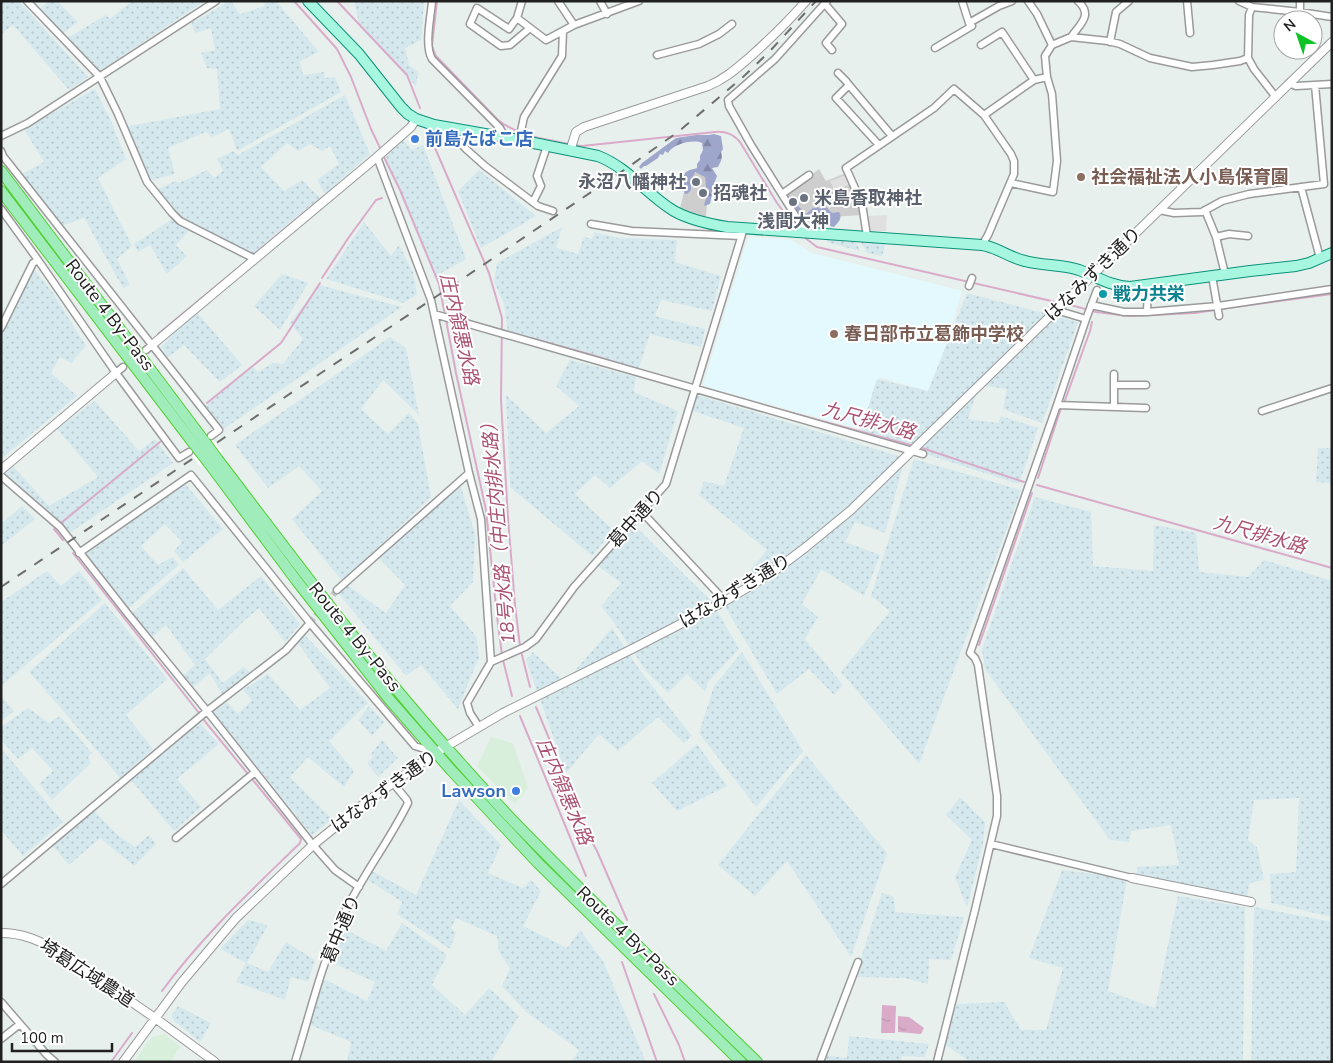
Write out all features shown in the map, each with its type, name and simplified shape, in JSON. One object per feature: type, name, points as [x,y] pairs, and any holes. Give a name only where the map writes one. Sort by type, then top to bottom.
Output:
[{"type":"highway","name":"Route 4 By-Pass","points":[[1,171],[201,445]]},
{"type":"highway","name":"Route 4 By-Pass","points":[[1,191],[402,696],[500,807],[558,867],[757,1062]]},
{"type":"highway","name":"Route 4 By-Pass","points":[[212,459],[296,580],[366,671],[435,753],[538,863],[741,1062]]},
{"type":"main road","points":[[308,1],[359,54],[401,107],[416,119],[428,124],[598,156],[617,165],[664,204],[684,216],[742,232],[787,230],[982,245],[1027,262],[1068,267],[1120,287],[1296,266],[1332,253]]},
{"type":"street","points":[[28,1],[100,77],[147,182],[172,213],[180,221],[255,259]]},
{"type":"street","points":[[1,136],[28,123],[216,1]]},
{"type":"street","points":[[432,1],[429,54],[500,128],[505,138]]},
{"type":"street","points":[[522,1],[517,18],[509,29],[476,8],[470,24],[501,46],[510,45],[530,28]]},
{"type":"street","points":[[558,1],[574,25]]},
{"type":"street","points":[[600,1],[607,14]]},
{"type":"street","points":[[517,18],[546,40],[574,25],[639,1]]},
{"type":"street","points":[[570,151],[576,132],[584,127],[720,81],[762,47],[788,22],[806,1]]},
{"type":"street","points":[[935,48],[972,26],[969,23],[962,1]]},
{"type":"street","points":[[969,23],[1012,1]]},
{"type":"street","points":[[1028,1],[1037,14],[1052,45]]},
{"type":"street","points":[[1071,37],[1085,18],[1086,11],[1078,1]]},
{"type":"street","points":[[1110,42],[1116,12],[1129,1]]},
{"type":"street","points":[[1187,1],[1190,33]]},
{"type":"street","points":[[1239,1],[1252,7],[1281,10]]},
{"type":"street","points":[[805,231],[751,145],[729,106],[728,100],[775,59],[826,3],[842,24],[826,43],[832,50]]},
{"type":"street","points":[[1252,7],[1249,15],[1248,58],[1275,96]]},
{"type":"street","points":[[657,55],[699,44],[719,34],[732,24]]},
{"type":"street","points":[[519,140],[524,117],[562,56],[563,31]]},
{"type":"street","points":[[981,45],[1002,32],[1034,80]]},
{"type":"street","points":[[1011,183],[1053,192],[1057,161],[1052,94],[1046,76],[1045,56],[1052,45],[1071,37],[1110,42],[1120,44],[1150,58],[1192,67],[1248,58]]},
{"type":"street","name":"はなみずき通り","points":[[123,1062],[182,982],[236,918],[313,845],[365,802],[435,753],[479,727],[524,702],[636,647],[725,600],[773,572],[850,511],[1332,42]]},
{"type":"street","points":[[838,73],[892,136]]},
{"type":"street","points":[[984,115],[1034,80],[1046,76]]},
{"type":"street","points":[[1289,83],[1296,86],[1332,84]]},
{"type":"street","points":[[848,85],[836,98],[878,145]]},
{"type":"street","points":[[1159,210],[1174,213],[1202,212],[1222,201],[1249,194],[1324,184],[1315,85]]},
{"type":"street","points":[[867,236],[862,204],[846,168],[934,108],[954,89],[984,115],[1014,161],[1014,174],[1011,183],[982,245]]},
{"type":"street","points":[[149,347],[377,157],[411,127],[416,119]]},
{"type":"street","points":[[446,127],[466,150],[485,166],[538,206],[553,211]]},
{"type":"street","points":[[533,202],[541,186],[537,176],[547,146]]},
{"type":"street","points":[[1,151],[149,347],[219,430],[201,445],[179,458],[116,373],[1,210]]},
{"type":"street","points":[[377,157],[437,314],[469,474],[481,519],[490,662],[467,703],[470,713],[479,727]]},
{"type":"street","points":[[782,194],[809,175]]},
{"type":"street","points":[[1301,187],[1320,258]]},
{"type":"street","points":[[1205,210],[1216,237],[1225,274]]},
{"type":"street","points":[[591,224],[632,231],[742,232]]},
{"type":"street","name":"葛中通り","points":[[490,662],[525,647],[536,639],[574,586],[666,484],[696,390],[742,232]]},
{"type":"street","points":[[1216,237],[1229,234],[1248,236]]},
{"type":"street","points":[[1,328],[34,263],[38,260]]},
{"type":"street","points":[[1212,276],[1218,310]]},
{"type":"street","points":[[969,286],[972,278]]},
{"type":"street","points":[[1148,285],[1148,312]]},
{"type":"street","points":[[1090,307],[1124,312],[1218,310],[1332,289]]},
{"type":"street","points":[[937,1062],[997,816],[997,796],[978,665],[970,653],[1097,290]]},
{"type":"street","points":[[1056,310],[1086,319]]},
{"type":"street","points":[[437,314],[922,454]]},
{"type":"street","points":[[1,470],[123,367]]},
{"type":"street","points":[[1114,374],[1114,407]]},
{"type":"street","points":[[1114,385],[1146,385]]},
{"type":"street","points":[[1262,411],[1332,388]]},
{"type":"street","points":[[1058,405],[1146,408]]},
{"type":"street","points":[[337,590],[469,474]]},
{"type":"street","points":[[79,553],[191,475],[310,623],[415,746],[435,753]]},
{"type":"street","points":[[1,476],[60,527],[313,845],[335,870],[359,887]]},
{"type":"street","points":[[642,512],[725,600]]},
{"type":"street","points":[[1,884],[207,711],[286,650],[310,623]]},
{"type":"street","points":[[176,838],[256,772]]},
{"type":"street","name":"葛中通り","points":[[295,1062],[327,957],[344,916],[407,806],[407,800],[393,782]]},
{"type":"street","points":[[991,844],[1132,878],[1251,902]]},
{"type":"street","name":"埼葛広域農道","points":[[1,933],[12,933],[42,942],[155,1018],[215,1062]]},
{"type":"street","points":[[820,1062],[858,962]]},
{"type":"street","points":[[1,1002],[47,1056],[55,1062]]},
{"type":"street","points":[[1,1039],[20,1024]]},
{"type":"shaded area","points":[[1,1],[19,1],[88,77],[69,90],[13,25],[1,34]]},
{"type":"shaded area","points":[[49,1],[57,1],[78,22],[61,35],[37,11]]},
{"type":"shaded area","points":[[132,1],[205,1],[93,75],[64,40],[106,15],[110,19]]},
{"type":"shaded area","points":[[231,1],[240,14],[265,6],[263,1],[276,1],[319,52],[300,61],[303,75],[324,72],[325,78],[335,77],[341,92],[237,151],[229,129],[212,137],[206,132],[168,148],[175,174],[145,182],[124,127],[220,109],[217,69],[207,68],[201,53],[215,50],[211,28],[195,33],[191,23]]},
{"type":"shaded area","points":[[354,1],[424,1],[421,40],[405,48],[409,65],[418,72],[416,86],[360,27]]},
{"type":"shaded area","points":[[95,89],[112,123],[126,159],[98,178],[132,246],[117,259],[130,285],[123,288],[84,218],[58,227],[22,174],[44,162],[24,129]]},
{"type":"shaded area","points":[[345,95],[370,154],[325,194],[317,180],[339,164],[330,146],[322,151],[310,144],[298,151],[287,143],[261,167],[284,191],[302,180],[320,198],[270,238],[251,258],[189,231],[176,245],[187,256],[167,274],[150,245],[138,252],[134,244],[174,218],[154,191],[175,181],[179,183],[207,170],[214,178],[223,171],[217,159],[233,151],[238,155]]},
{"type":"shaded area","points":[[402,139],[412,150],[423,145],[466,259],[436,276],[384,153]]},
{"type":"shaded area","points":[[819,169],[826,181],[846,173],[862,215],[801,219],[786,194]]},
{"type":"shaded area","points":[[479,170],[536,216],[481,248],[458,191]]},
{"type":"shaded area","points":[[689,172],[709,174],[706,217],[689,213],[680,208]]},
{"type":"shaded area","points":[[846,175],[849,185],[834,190],[830,181]]},
{"type":"shaded area","points":[[887,215],[886,231],[870,231],[867,216]]},
{"type":"shaded area","points":[[364,222],[391,256],[399,245],[413,272],[417,294],[404,303],[326,279]]},
{"type":"shaded area","points":[[562,227],[556,248],[578,254],[584,237],[592,239],[594,232],[618,238],[677,240],[675,262],[721,276],[712,311],[661,300],[655,316],[705,329],[701,347],[650,334],[638,370],[508,333],[504,303],[494,282],[497,263]]},
{"type":"shaded area","points":[[829,236],[854,238],[860,251],[827,242]]},
{"type":"shaded area","name":"春日部市立葛飾中学校","points":[[751,237],[791,240],[812,253],[962,291],[932,392],[879,377],[863,430],[703,386],[747,240]]},
{"type":"shaded area","points":[[859,239],[886,241],[882,256],[867,253]]},
{"type":"shaded area","points":[[33,268],[53,293],[86,346],[71,363],[60,357],[51,373],[77,396],[1,459],[1,334],[18,305]]},
{"type":"shaded area","points":[[282,274],[308,283],[280,330],[254,306]]},
{"type":"shaded area","points":[[319,285],[402,307],[222,430],[206,406],[251,366],[258,372],[273,363],[283,364],[303,339],[290,323]]},
{"type":"shaded area","points":[[967,293],[1078,322],[1042,423],[1003,409],[1007,389],[979,385],[968,419],[998,423],[1001,416],[1038,428],[1019,484],[860,433],[877,379],[928,391]]},
{"type":"shaded area","points":[[196,311],[242,365],[220,382],[184,345],[168,357],[161,347]]},
{"type":"shaded area","points":[[390,337],[406,348],[419,415],[383,380],[361,409],[388,434],[409,413],[418,424],[431,497],[342,581],[292,519],[322,491],[299,466],[268,488],[235,445]]},
{"type":"shaded area","points":[[570,360],[636,377],[634,392],[678,411],[659,474],[642,461],[610,488],[595,475],[575,494],[613,530],[592,556],[510,487],[506,395],[546,433],[579,406],[556,386]]},
{"type":"shaded area","points":[[697,395],[905,458],[885,533],[855,522],[845,542],[880,555],[864,596],[821,569],[802,604],[818,617],[805,639],[843,685],[834,695],[809,669],[777,694],[721,600],[747,574],[767,550],[699,495],[704,481],[724,486],[744,428],[690,410]]},
{"type":"shaded area","points":[[95,401],[139,451],[155,439],[173,463],[65,536],[1,474],[13,466],[49,506],[98,477],[57,429]]},
{"type":"shaded area","points":[[1318,448],[1332,448],[1332,483],[1316,482]]},
{"type":"shaded area","points":[[914,459],[1021,490],[919,764],[841,672],[890,611],[871,596]]},
{"type":"shaded area","points":[[182,480],[223,529],[183,562],[174,551],[182,542],[165,524],[141,546],[158,565],[173,557],[179,565],[125,611],[74,551]]},
{"type":"shaded area","points":[[454,487],[461,487],[475,534],[473,582],[450,606],[476,636],[479,657],[458,709],[421,665],[406,676],[339,594],[347,585],[386,613],[405,585],[378,557]]},
{"type":"shaded area","points":[[1035,497],[1091,512],[1093,566],[1153,571],[1154,525],[1196,533],[1199,572],[1248,577],[1264,560],[1332,581],[1332,917],[1271,903],[1270,874],[1296,872],[1299,798],[1254,800],[1248,840],[1257,847],[1264,880],[1249,883],[1247,901],[1136,874],[1138,867],[1179,865],[1171,825],[1131,831],[1129,842],[1110,840],[985,669],[982,649]]},
{"type":"shaded area","points":[[22,506],[35,519],[1,546],[1,524]]},
{"type":"shaded area","points":[[630,521],[712,602],[739,649],[708,682],[705,692],[687,674],[668,693],[646,671],[601,606],[621,583],[594,563]]},
{"type":"shaded area","points":[[183,568],[218,610],[261,576],[300,624],[285,642],[259,608],[246,619],[205,659],[223,683],[243,667],[252,673],[222,694],[210,673],[190,690],[181,677],[195,665],[166,625],[149,640],[129,616]]},
{"type":"shaded area","points":[[47,571],[61,586],[79,571],[102,600],[1,686],[1,602]]},
{"type":"shaded area","points":[[105,603],[167,679],[126,715],[153,749],[120,778],[29,672]]},
{"type":"shaded area","points":[[612,628],[641,672],[692,736],[684,743],[658,717],[618,751],[599,734],[566,773],[526,660],[533,652],[565,682]]},
{"type":"shaded area","points":[[305,635],[368,703],[329,741],[354,771],[344,787],[308,757],[290,777],[332,819],[312,835],[213,712],[227,702],[238,714],[252,700],[243,690],[268,674],[300,710],[330,688],[297,642]]},
{"type":"shaded area","points":[[742,652],[803,751],[756,807],[699,733],[714,686]]},
{"type":"shaded area","points":[[1,696],[14,711],[1,721]]},
{"type":"shaded area","points":[[369,706],[384,722],[372,736],[358,720]]},
{"type":"shaded area","points":[[28,708],[49,723],[60,716],[92,753],[88,757],[91,763],[52,800],[39,784],[53,771],[32,748],[18,759],[1,740],[1,727]]},
{"type":"shaded area","points":[[198,721],[219,744],[177,779],[201,807],[174,831],[131,780]]},
{"type":"shaded area","points":[[491,737],[513,743],[528,787],[514,804],[477,766]]},
{"type":"shaded area","points":[[382,740],[398,758],[378,777],[367,763],[373,757],[371,754]]},
{"type":"shaded area","points":[[697,744],[727,786],[677,811],[652,783]]},
{"type":"shaded area","points":[[1,748],[63,822],[23,856],[1,830]]},
{"type":"shaded area","points":[[806,755],[887,853],[851,957],[787,861],[755,896],[718,865]]},
{"type":"shaded area","points":[[960,797],[985,822],[983,843],[967,907],[955,877],[972,840],[946,815]]},
{"type":"shaded area","points":[[459,800],[501,845],[488,873],[523,888],[531,880],[541,891],[523,926],[567,948],[580,930],[603,961],[646,1062],[571,1062],[579,1050],[525,1011],[502,986],[510,968],[499,952],[497,936],[456,918],[451,928],[456,932],[450,949],[397,914],[402,902],[365,878],[372,871],[416,895]]},
{"type":"shaded area","points":[[93,810],[119,836],[135,847],[149,835],[156,844],[134,866],[100,838],[69,865],[52,845]]},
{"type":"shaded area","points":[[1062,870],[1127,878],[1108,991],[1155,1008],[1178,896],[1245,907],[1243,1062],[970,1062],[943,1043],[957,1004],[1004,1002],[1021,1030],[1046,1030],[1063,968],[1029,958]]},
{"type":"shaded area","points":[[882,893],[894,897],[895,912],[964,917],[951,960],[929,959],[928,984],[905,978],[855,977]]},
{"type":"shaded area","points":[[1254,907],[1332,922],[1332,1062],[1251,1062]]},
{"type":"shaded area","points":[[248,920],[268,925],[247,963],[268,972],[286,942],[315,960],[308,982],[291,977],[285,1000],[236,982],[246,963],[220,949]]},
{"type":"shaded area","points":[[402,923],[447,955],[432,985],[465,1015],[489,988],[519,1016],[491,1062],[347,1062],[351,1042],[306,1023],[320,977],[367,1001],[375,982],[328,961],[343,928],[386,951]]},
{"type":"shaded area","points":[[178,1006],[211,1023],[200,1042],[175,1022],[171,1016]]},
{"type":"shaded area","points":[[165,1034],[180,1047],[170,1062],[134,1062],[152,1037]]},
{"type":"shaded area","points":[[849,1036],[929,1044],[925,1057],[902,1056],[901,1062],[822,1062],[823,1055],[847,1058]]},
{"type":"green space","points":[[714,134],[721,136],[723,149],[718,167],[712,168],[717,176],[710,204],[704,206],[709,194],[705,177],[695,172],[691,182],[691,190],[687,194],[685,194],[683,186],[685,173],[697,168],[703,150],[702,143],[684,143],[674,147],[668,153],[665,151],[663,155],[660,154],[658,158],[641,169],[639,167],[676,138]]},
{"type":"green space","points":[[796,202],[806,214],[813,208],[821,209],[826,207],[832,213],[839,212],[840,219],[834,227],[816,221],[805,221],[799,212],[793,208],[793,204]]},
{"type":"water","points":[[882,1005],[896,1006],[895,1033],[881,1033]]},
{"type":"water","points":[[898,1016],[909,1017],[924,1028],[921,1034],[898,1032]]},
{"type":"pier","points":[[212,438],[222,451],[200,466],[190,453]]},
{"type":"waterway","name":"庄内領悪水路","points":[[294,1],[337,49],[351,77],[381,150]]},
{"type":"waterway","name":"18号水路（中庄内排水路）","points":[[337,1],[407,75],[420,108]]},
{"type":"waterway","points":[[437,1],[432,46],[436,56],[498,120],[514,130],[570,144]]},
{"type":"waterway","points":[[575,145],[582,146],[715,132],[729,134],[740,142],[777,203],[796,228]]},
{"type":"waterway","name":"18号水路（中庄内排水路）","points":[[432,141],[489,273],[502,318],[502,418],[508,518],[520,646]]},
{"type":"waterway","name":"庄内領悪水路","points":[[383,155],[400,190],[439,284],[445,315]]},
{"type":"waterway","points":[[252,256],[324,196]]},
{"type":"waterway","points":[[322,278],[376,200],[382,198]]},
{"type":"waterway","points":[[804,237],[817,247],[1060,303]]},
{"type":"waterway","points":[[158,334],[249,259]]},
{"type":"waterway","points":[[207,403],[281,343],[320,283]]},
{"type":"waterway","points":[[1220,309],[1332,294]]},
{"type":"waterway","points":[[1067,304],[1096,312],[1129,316],[1195,313],[1215,310]]},
{"type":"waterway","name":"庄内領悪水路","points":[[446,320],[486,510],[502,655]]},
{"type":"waterway","points":[[1064,403],[1092,322]]},
{"type":"waterway","name":"九尺排水路","points":[[531,338],[639,370]]},
{"type":"waterway","name":"九尺排水路","points":[[759,404],[914,446]]},
{"type":"waterway","points":[[1038,478],[1061,408]]},
{"type":"waterway","points":[[61,523],[160,442]]},
{"type":"waterway","name":"九尺排水路","points":[[919,447],[1024,482]]},
{"type":"waterway","points":[[4,462],[16,453]]},
{"type":"waterway","name":"九尺排水路","points":[[1037,485],[1332,568]]},
{"type":"waterway","points":[[979,645],[1032,493]]},
{"type":"waterway","points":[[54,529],[63,540]]},
{"type":"waterway","points":[[73,553],[199,713]]},
{"type":"waterway","name":"18号水路（中庄内排水路）","points":[[521,651],[530,687]]},
{"type":"waterway","name":"庄内領悪水路","points":[[503,660],[512,696]]},
{"type":"waterway","name":"18号水路（中庄内排水路）","points":[[536,707],[591,840],[627,920]]},
{"type":"waterway","name":"庄内領悪水路","points":[[520,716],[586,876]]},
{"type":"waterway","points":[[162,991],[211,932],[300,843],[301,839],[203,719]]},
{"type":"waterway","name":"庄内領悪水路","points":[[622,962],[657,1062]]},
{"type":"waterway","name":"18号水路（中庄内排水路）","points":[[654,994],[679,1045],[685,1062]]},
{"type":"waterway","points":[[111,1062],[132,1033]]},
{"type":"waterway","points":[[934,1062],[936,1050]]},
{"type":"tunnel","points":[[310,623],[337,590]]},
{"type":"railway","points":[[1,587],[434,298],[678,132],[742,78],[816,1]]},
{"type":"place","name":"前島たばこ店","points":[[415,139]]},
{"type":"place","name":"社会福祉法人小島保育園","points":[[1081,177]]},
{"type":"place","name":"永沼八幡神社","points":[[696,182]]},
{"type":"place","name":"招魂社","points":[[703,193]]},
{"type":"place","name":"米島香取神社","points":[[804,198]]},
{"type":"place","name":"浅間大神","points":[[793,202]]},
{"type":"place","name":"戦力共栄","points":[[1103,294]]},
{"type":"place","name":"春日部市立葛飾中学校","points":[[834,334]]},
{"type":"place","name":"Lawson","points":[[516,791]]}]
